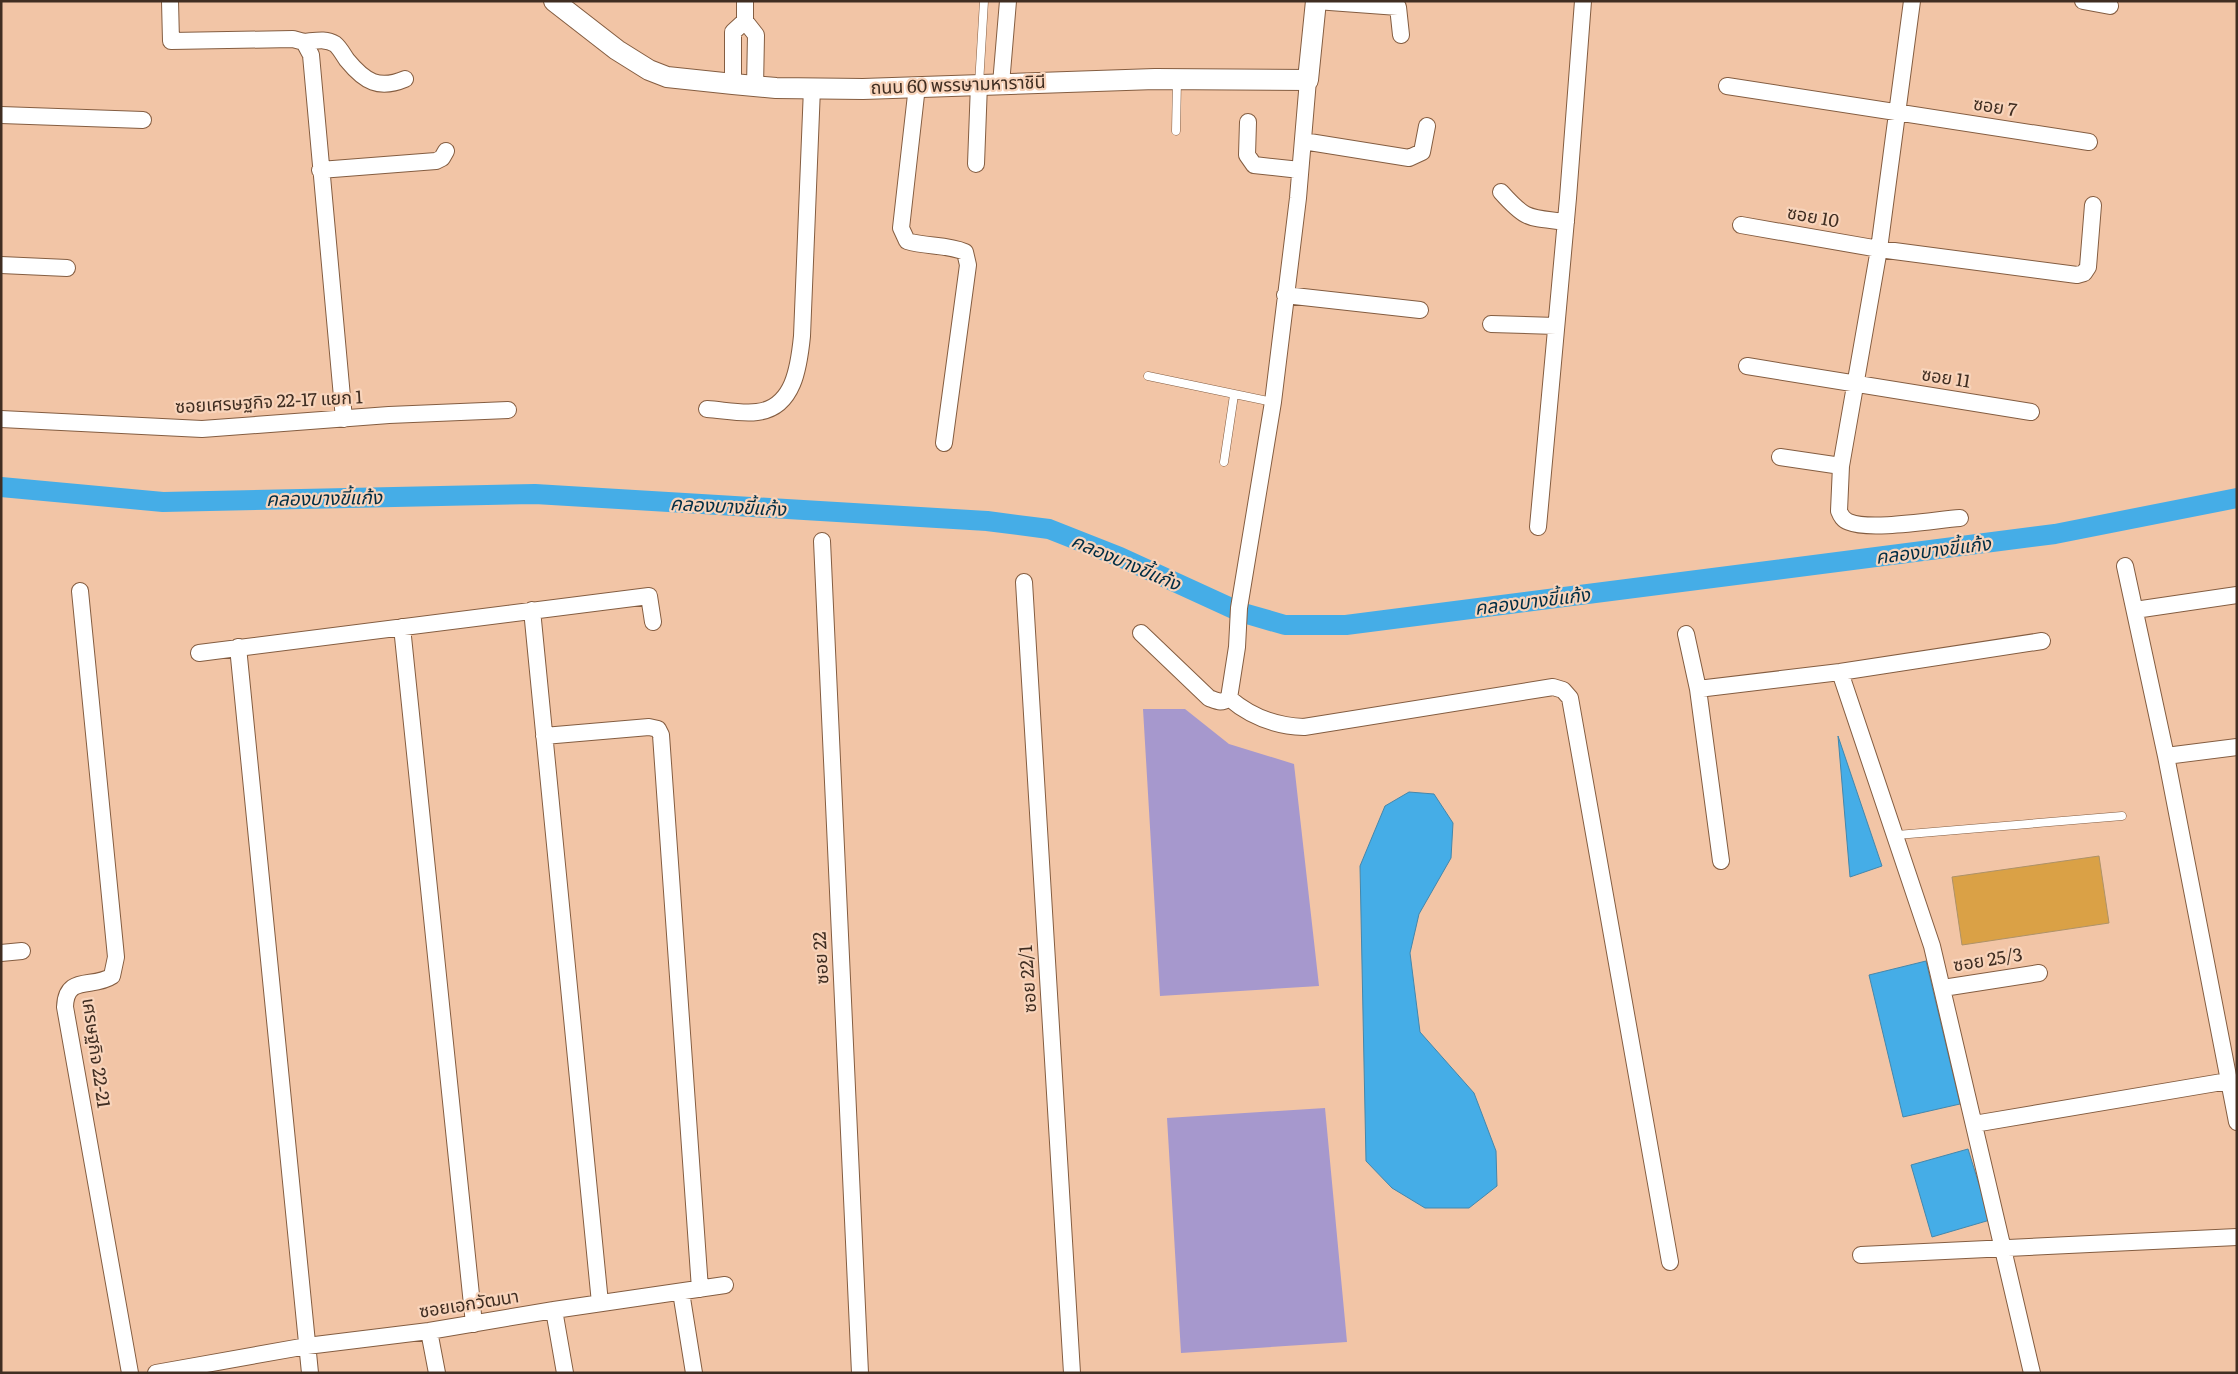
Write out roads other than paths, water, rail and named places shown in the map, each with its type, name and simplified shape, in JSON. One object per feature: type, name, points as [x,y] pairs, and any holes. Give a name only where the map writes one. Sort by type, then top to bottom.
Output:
[{"type":"street","points":[[170,1],[171,42],[294,39],[304,42],[324,40],[336,45],[359,74],[376,83],[390,85],[405,79]]},
{"type":"street","name":"ถนน 60 พรรษามหาราชินี","points":[[554,1],[617,50],[649,70],[667,77],[755,87],[812,88],[1177,80],[1308,80]]},
{"type":"street","points":[[745,1],[745,21],[756,35],[755,87]]},
{"type":"street","points":[[1001,84],[1008,1]]},
{"type":"street","points":[[1140,633],[1209,698],[1218,702],[1224,702],[1229,698],[1237,648],[1239,608],[1273,402],[1300,170],[1316,1],[1398,7],[1401,35]]},
{"type":"street","points":[[1538,527],[1566,222],[1583,1]]},
{"type":"street","points":[[1912,1],[1878,249],[1841,466],[1839,511],[1841,517],[1848,522],[1870,526],[1960,518]]},
{"type":"street","points":[[2083,1],[2110,6]]},
{"type":"street","points":[[732,84],[733,32],[745,21]]},
{"type":"street","points":[[304,42],[311,55],[344,419]]},
{"type":"street","points":[[976,164],[979,84]]},
{"type":"street","points":[[917,86],[901,228],[907,241],[920,245],[950,246],[965,252],[968,265],[944,443]]},
{"type":"street","name":"ซอย 7","points":[[1727,86],[2089,142]]},
{"type":"street","points":[[707,409],[757,412],[775,407],[785,397],[793,384],[800,360],[802,336],[812,88]]},
{"type":"street","points":[[1,115],[143,120]]},
{"type":"street","points":[[1248,122],[1247,155],[1254,166],[1300,170]]},
{"type":"street","points":[[1303,141],[1410,158],[1422,152],[1427,126]]},
{"type":"street","points":[[320,170],[436,161],[442,158],[446,151]]},
{"type":"street","points":[[1501,192],[1517,210],[1527,217],[1566,222]]},
{"type":"street","name":"ซอย 10","points":[[1741,225],[1878,249],[2077,276],[2084,273],[2088,266],[2093,205]]},
{"type":"street","points":[[1,265],[67,268]]},
{"type":"street","points":[[1285,295],[1420,310]]},
{"type":"street","points":[[1491,324],[1556,326]]},
{"type":"street","name":"ซอย 11","points":[[1747,366],[2031,412]]},
{"type":"street","name":"ซอยเศรษฐกิจ 22-17 แยก 1","points":[[1,419],[202,429],[389,415],[508,410]]},
{"type":"street","points":[[1780,458],[1841,466]]},
{"type":"street","name":"ซอย 22","points":[[822,541],[860,1373]]},
{"type":"street","points":[[2125,566],[2166,756],[2237,1122]]},
{"type":"street","name":"ซอย 22/1","points":[[1024,582],[1072,1373]]},
{"type":"street","name":"เศรษฐกิจ 22-21","points":[[80,591],[116,957],[112,976],[70,988],[65,995],[65,1007],[130,1373]]},
{"type":"street","points":[[2135,610],[2237,595]]},
{"type":"street","points":[[199,652],[649,596],[653,622]]},
{"type":"street","points":[[532,610],[600,1303]]},
{"type":"street","points":[[402,627],[474,1324]]},
{"type":"street","points":[[1686,634],[1698,689],[1721,861]]},
{"type":"street","points":[[1698,689],[1840,672],[2042,641]]},
{"type":"street","points":[[238,648],[310,1373]]},
{"type":"street","points":[[1840,672],[1897,835],[1943,988],[2032,1373]]},
{"type":"street","points":[[1229,698],[1250,714],[1262,719],[1286,726],[1304,727],[1552,687],[1563,690],[1570,698],[1670,1262]]},
{"type":"street","points":[[544,736],[649,726],[658,729],[661,736],[700,1289]]},
{"type":"street","points":[[2166,756],[2237,747]]},
{"type":"street","points":[[1,953],[22,951]]},
{"type":"street","name":"ซอย 25/3","points":[[1943,988],[2039,973]]},
{"type":"street","points":[[1974,1124],[2228,1081]]},
{"type":"street","points":[[1861,1255],[2237,1237]]},
{"type":"street","name":"ซอยเอกวัฒนา","points":[[156,1373],[306,1346],[429,1331],[554,1310],[725,1285]]},
{"type":"street","points":[[682,1292],[694,1373]]},
{"type":"street","points":[[554,1310],[565,1373]]},
{"type":"street","points":[[429,1331],[437,1373]]},
{"type":"lane","points":[[979,84],[984,1]]},
{"type":"lane","points":[[1176,131],[1177,80]]},
{"type":"lane","points":[[1148,376],[1273,402]]},
{"type":"lane","points":[[1224,462],[1234,395]]},
{"type":"lane","points":[[1897,835],[2122,816]]},
{"type":"water","points":[[1838,736],[1882,866],[1850,877]]},
{"type":"water","points":[[1409,792],[1434,794],[1453,823],[1451,858],[1419,914],[1410,953],[1420,1032],[1474,1093],[1496,1151],[1497,1186],[1469,1208],[1425,1208],[1392,1188],[1366,1161],[1360,866],[1385,806]]},
{"type":"water","points":[[1926,961],[1960,1104],[1903,1117],[1869,975]]},
{"type":"water","points":[[1968,1149],[1990,1220],[1932,1237],[1911,1165]]},
{"type":"waterway","name":"คลองบางขี้แก้ง","points":[[1,487],[163,502],[535,494],[987,521],[1049,529],[1120,557],[1240,612],[1285,625],[1346,625],[2055,534],[2237,498]]}]
